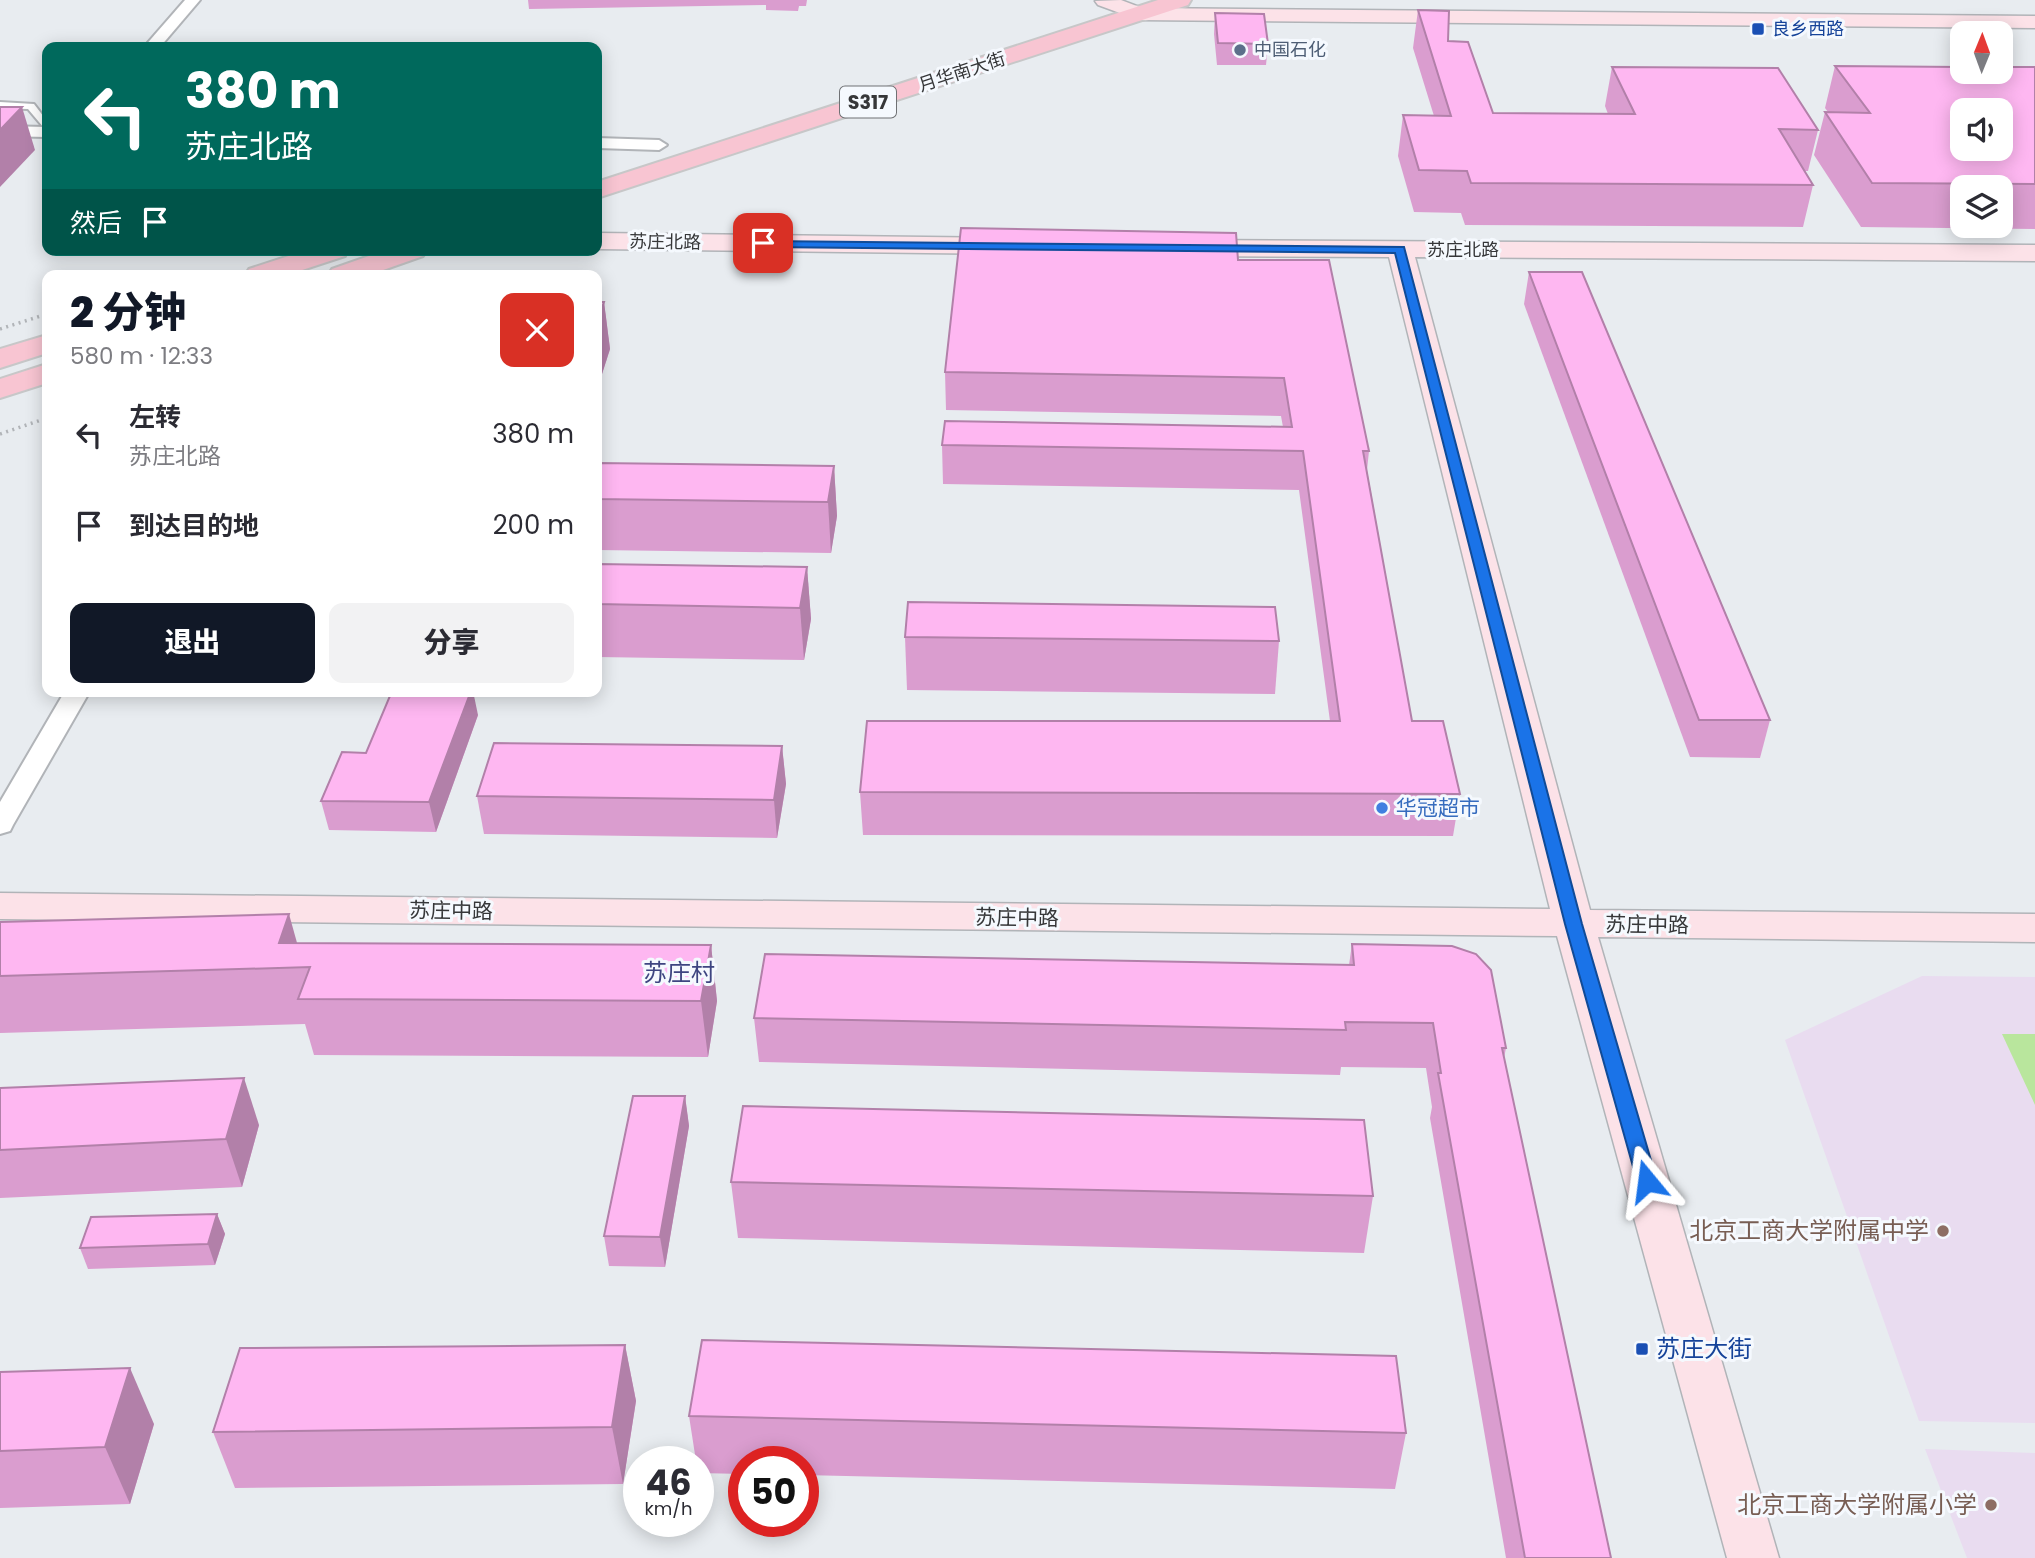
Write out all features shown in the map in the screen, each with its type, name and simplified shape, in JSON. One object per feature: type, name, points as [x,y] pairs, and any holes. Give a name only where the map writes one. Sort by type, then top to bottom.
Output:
[{"type":"main road","points":[[1106,0],[1160,5],[2035,22]]},
{"type":"main road","name":"月华南大街","points":[[1079,18],[1106,0]]},
{"type":"main road","points":[[1280,0],[1331,6]]},
{"type":"main road","points":[[1160,5],[2035,12]]},
{"type":"main road","name":"月华南大街","points":[[602,188],[1079,18],[1160,5]]},
{"type":"main road","points":[[602,163],[685,136]]},
{"type":"main road","name":"苏庄北路","points":[[602,242],[1026,246]]},
{"type":"main road","name":"苏庄北路","points":[[1165,247],[2035,253]]},
{"type":"main road","points":[[1400,250],[1574,924],[1753,1558]]},
{"type":"main road","points":[[274,270],[316,256]]},
{"type":"main road","points":[[356,270],[397,256]]},
{"type":"main road","points":[[0,359],[42,346]]},
{"type":"main road","points":[[0,389],[42,375]]},
{"type":"main road","name":"苏庄中路","points":[[0,906],[2035,928]]},
{"type":"street","points":[[156,42],[192,0]]},
{"type":"street","points":[[0,131],[42,132]]},
{"type":"street","points":[[602,143],[659,145]]},
{"type":"street","points":[[0,825],[75,697]]},
{"type":"lane","points":[[0,106],[31,106],[42,120]]},
{"type":"path","points":[[0,329],[42,316]]},
{"type":"path","points":[[0,434],[42,420]]},
{"type":"shaded area","name":"北京工商大学附属中学","points":[[1922,976],[2035,977],[2035,1423],[1919,1421],[1785,1040]]},
{"type":"shaded area","name":"北京工商大学附属小学","points":[[1925,1449],[2035,1453],[2035,1558],[1967,1558]]},
{"type":"green space","points":[[2002,1034],[2035,1034],[2035,1105]]},
{"type":"building","points":[[1418,10],[1449,11],[1448,41],[1468,42],[1493,113],[1635,114],[1612,67],[1778,68],[1818,130],[1779,129],[1813,185],[1471,183],[1467,171],[1419,170],[1403,115],[1451,116]]},
{"type":"building","points":[[1215,13],[1264,14],[1268,44],[1218,43]]},
{"type":"building","points":[[1835,66],[1950,67],[1950,84],[2013,84],[2013,67],[2035,67],[2035,184],[2013,184],[2013,175],[1950,175],[1950,183],[1872,183],[1825,112],[1870,113]]},
{"type":"building","points":[[0,107],[22,107],[0,130]]},
{"type":"building","points":[[961,228],[1236,233],[1238,260],[1329,260],[1369,451],[1363,451],[1412,721],[1443,721],[1460,794],[860,792],[867,721],[1340,721],[1303,451],[942,445],[945,421],[1292,427],[1284,378],[945,372]]},
{"type":"building","points":[[1529,272],[1582,272],[1770,720],[1699,720]]},
{"type":"building","points":[[602,463],[834,466],[828,502],[602,499]]},
{"type":"building","points":[[602,564],[807,567],[800,608],[602,604]]},
{"type":"building","points":[[908,602],[1275,607],[1279,641],[905,637]]},
{"type":"building","points":[[389,697],[469,697],[429,802],[321,801],[342,752],[366,753]]},
{"type":"building","points":[[494,743],[782,746],[774,800],[477,796]]},
{"type":"building","points":[[289,914],[279,943],[711,945],[701,1001],[298,999],[310,967],[0,976],[0,922]]},
{"type":"building","points":[[1352,944],[1452,946],[1476,954],[1491,970],[1506,1048],[1502,1048],[1611,1558],[1525,1558],[1438,1073],[1441,1073],[1433,1023],[1345,1022],[1346,1030],[754,1018],[765,954],[1354,965]]},
{"type":"building","points":[[244,1078],[226,1139],[0,1150],[0,1088]]},
{"type":"building","points":[[633,1096],[685,1096],[660,1237],[604,1236]]},
{"type":"building","points":[[743,1106],[1364,1120],[1373,1196],[731,1182]]},
{"type":"building","points":[[217,1214],[208,1244],[80,1248],[91,1217]]},
{"type":"building","points":[[702,1340],[1396,1356],[1406,1433],[689,1416]]},
{"type":"building","points":[[625,1345],[612,1427],[213,1432],[240,1348]]},
{"type":"building","points":[[130,1368],[105,1447],[0,1451],[0,1372]]},
{"type":"place","name":"良乡西路","points":[[1758,29]]},
{"type":"place","name":"中国石化","points":[[1240,50]]},
{"type":"place","name":"华冠超市","points":[[1382,808]]},
{"type":"place","name":"北京工商大学附属中学","points":[[1943,1231]]},
{"type":"place","name":"苏庄大街","points":[[1642,1349]]},
{"type":"place","name":"北京工商大学附属小学","points":[[1991,1505]]},
{"type":"district","name":"苏庄村","points":[[679,973]]},
{"type":"route","points":[[763,243],[1400,250],[1574,924],[1647,1181]]}]
